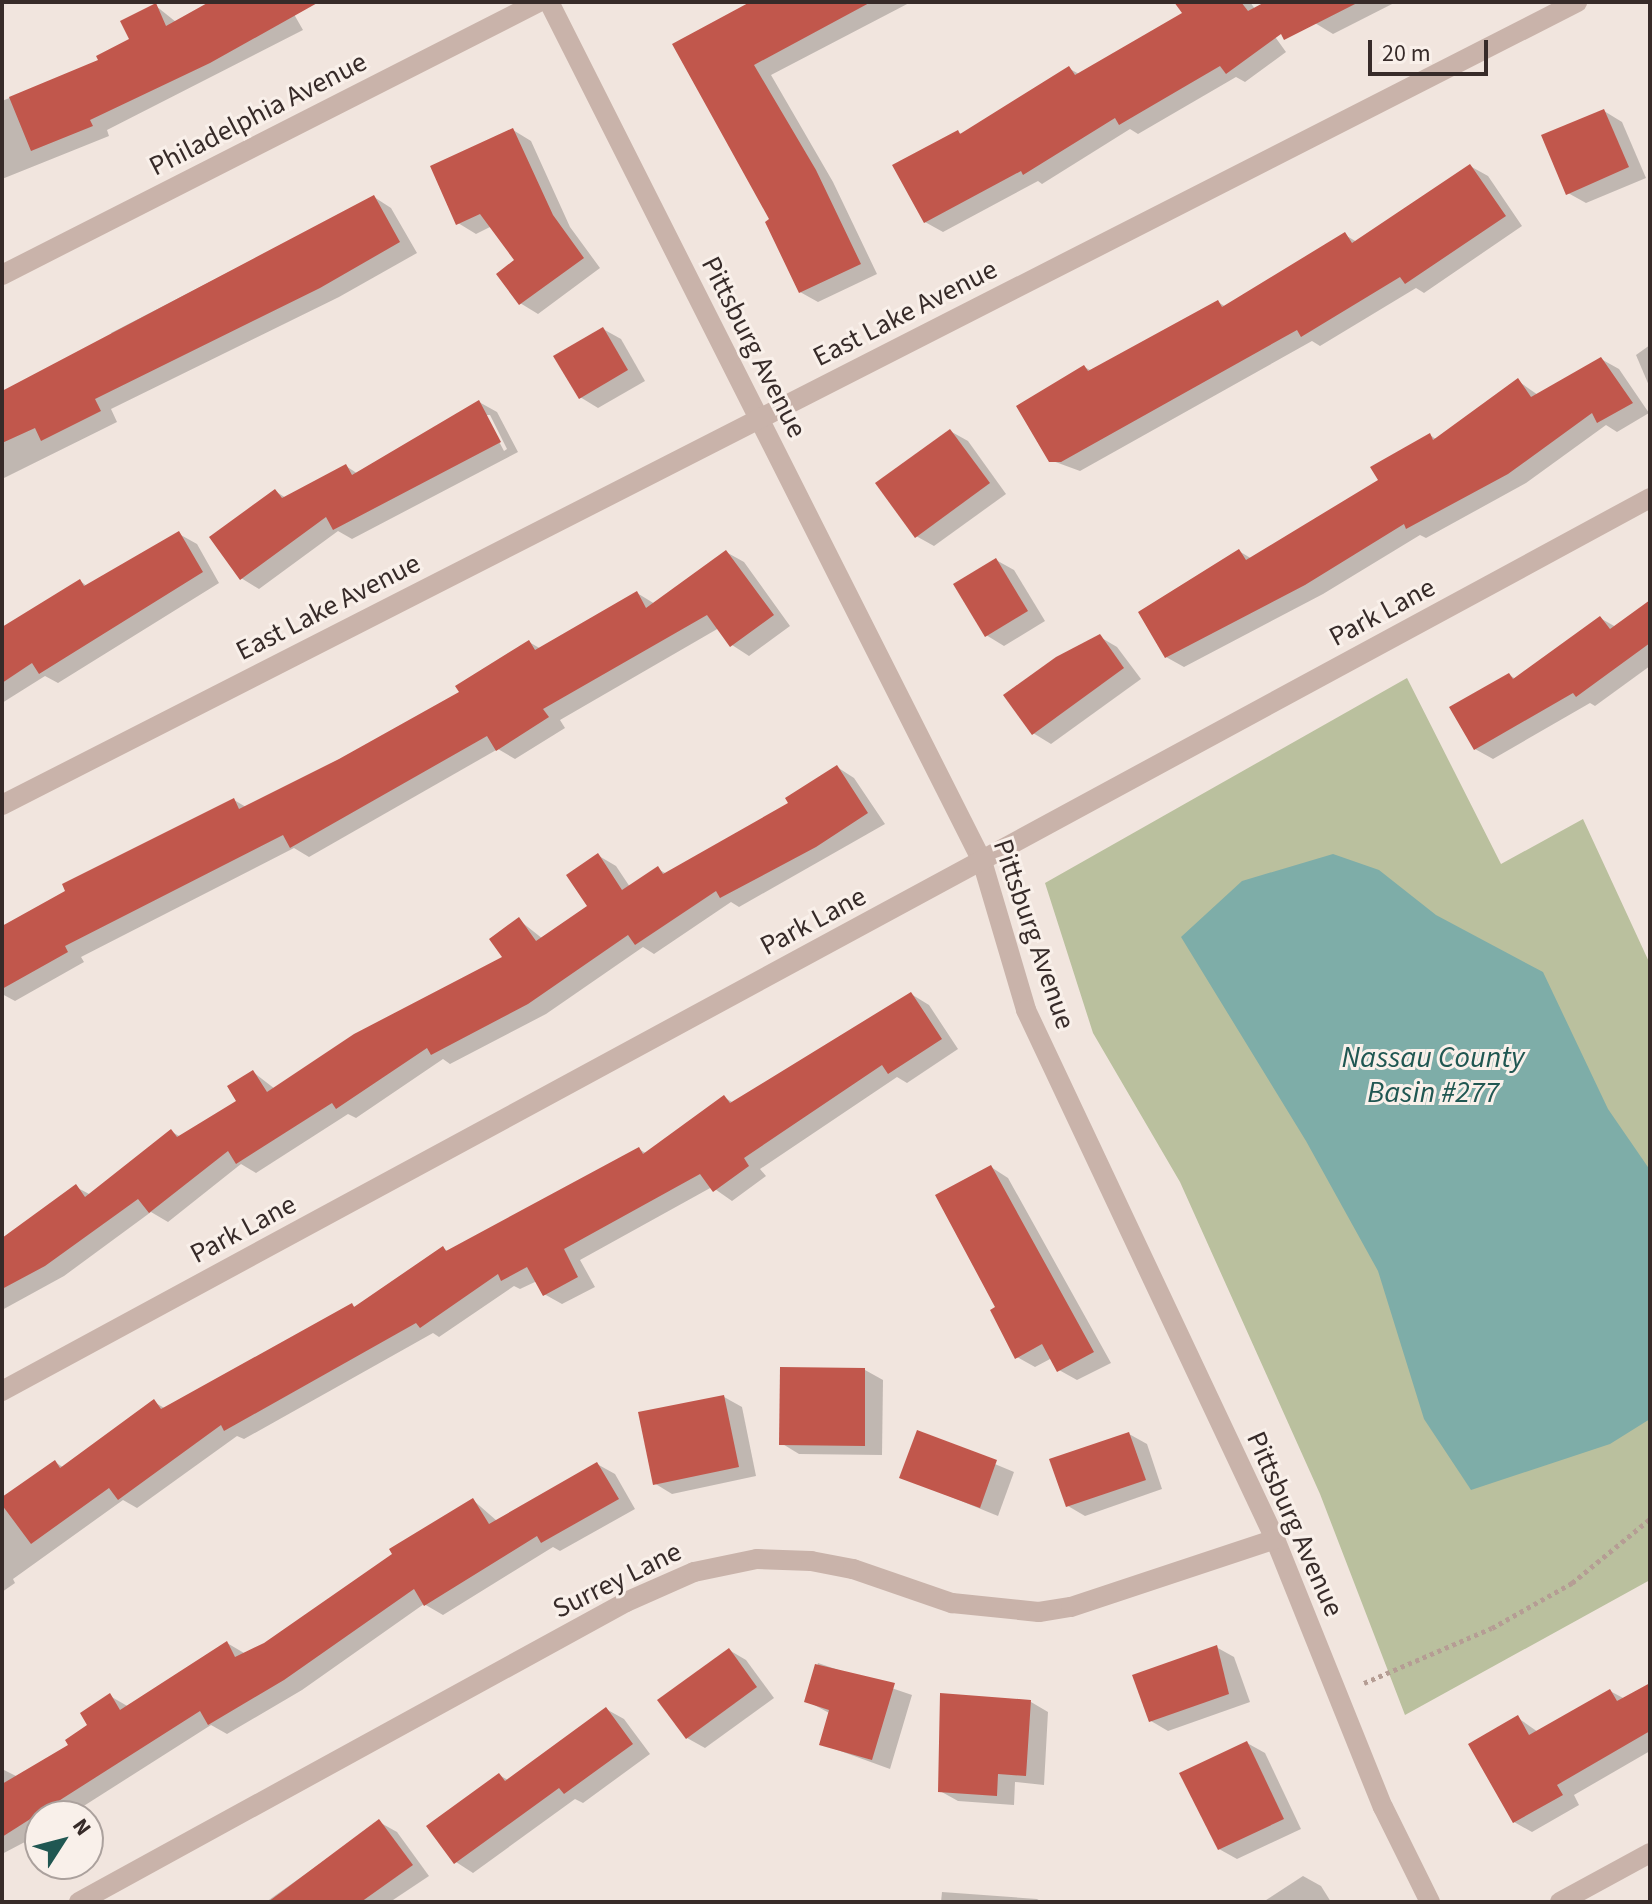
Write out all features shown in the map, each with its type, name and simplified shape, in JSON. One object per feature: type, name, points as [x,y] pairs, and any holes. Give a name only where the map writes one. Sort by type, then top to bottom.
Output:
[{"type":"street","name":"Philadelphia Avenue","points":[[2,275],[539,2]]},
{"type":"street","name":"Pittsburg Avenue","points":[[549,2],[982,861],[1026,1010],[1275,1539],[1383,1807],[1430,1902]]},
{"type":"street","name":"East Lake Avenue","points":[[2,805],[1577,2]]},
{"type":"street","name":"Park Lane","points":[[2,1391],[1650,498]]},
{"type":"street","name":"Surrey Lane","points":[[79,1902],[626,1602],[694,1572],[757,1559],[811,1561],[952,1603],[1039,1612],[1071,1607],[1275,1539]]},
{"type":"street","points":[[1560,1902],[1650,1853]]},
{"type":"path","points":[[1338,1694],[1492,1628],[1572,1583],[1650,1519]]},
{"type":"green space","points":[[1407,678],[1501,864],[1583,819],[1650,964],[1650,1580],[1405,1715],[1320,1494],[1180,1182],[1093,1033],[1045,883]]},
{"type":"water","name":"Nassau County Basin #277","points":[[1333,854],[1379,870],[1436,915],[1543,972],[1608,1109],[1650,1170],[1650,1419],[1610,1444],[1471,1490],[1424,1419],[1378,1271],[1306,1141],[1181,937],[1242,881]]},
{"type":"building","points":[[209,2],[319,2],[210,63],[90,120],[93,126],[31,151],[9,97],[98,60],[96,56],[129,39],[120,21],[156,3],[166,26]]},
{"type":"building","points":[[750,2],[871,2],[754,65],[816,170],[861,264],[799,293],[765,222],[769,219],[672,44]]},
{"type":"building","points":[[1174,2],[1241,2],[1248,11],[1265,2],[1359,2],[1284,40],[1281,34],[1226,74],[1220,66],[1119,125],[1115,118],[1023,175],[1021,171],[924,223],[892,165],[958,130],[960,134],[1069,66],[1075,75],[1182,13]]},
{"type":"building","points":[[1604,109],[1629,167],[1566,195],[1541,135]]},
{"type":"building","points":[[513,128],[553,215],[584,258],[519,305],[496,274],[514,260],[480,214],[456,225],[430,166]]},
{"type":"building","points":[[1470,164],[1506,216],[1405,284],[1400,277],[1301,337],[1297,330],[1061,462],[1049,462],[1016,406],[1084,365],[1088,371],[1218,300],[1222,307],[1345,232],[1352,243]]},
{"type":"building","points":[[374,195],[400,242],[320,288],[95,399],[101,411],[41,441],[35,428],[2,443],[2,391]]},
{"type":"building","points":[[603,327],[628,370],[579,399],[553,356]]},
{"type":"building","points":[[1601,357],[1633,403],[1597,423],[1592,413],[1508,474],[1406,529],[1404,524],[1305,585],[1165,658],[1138,612],[1239,549],[1246,560],[1378,480],[1370,467],[1430,433],[1433,440],[1518,378],[1531,397]]},
{"type":"building","points":[[479,400],[501,442],[333,530],[326,517],[240,580],[209,537],[275,489],[282,498],[346,464],[352,475]]},
{"type":"building","points":[[950,429],[990,483],[915,538],[875,483]]},
{"type":"building","points":[[179,531],[203,572],[39,674],[32,663],[2,683],[2,627],[80,579],[84,586]]},
{"type":"building","points":[[726,550],[774,615],[730,647],[707,615],[543,709],[549,717],[496,751],[487,736],[290,848],[283,835],[65,946],[68,952],[2,989],[2,926],[65,891],[62,884],[234,798],[239,809],[339,759],[459,692],[455,686],[529,640],[535,650],[637,591],[646,608]]},
{"type":"building","points":[[996,558],[1028,611],[985,637],[953,584]]},
{"type":"building","points":[[1650,600],[1650,643],[1576,697],[1573,693],[1474,750],[1449,707],[1509,673],[1513,679],[1600,616],[1610,629]]},
{"type":"building","points":[[1100,634],[1124,668],[1032,735],[1003,695],[1056,657]]},
{"type":"building","points":[[837,765],[868,813],[816,847],[720,898],[716,891],[635,945],[628,935],[528,1004],[431,1055],[427,1048],[336,1109],[332,1103],[236,1164],[228,1151],[149,1213],[138,1199],[45,1266],[2,1289],[2,1238],[76,1184],[85,1197],[171,1129],[177,1137],[236,1101],[227,1086],[253,1070],[267,1092],[354,1034],[502,957],[489,939],[519,917],[536,941],[587,906],[566,875],[598,853],[622,890],[658,866],[663,874],[788,803],[785,798]]},
{"type":"building","points":[[911,992],[942,1039],[888,1074],[882,1065],[744,1158],[749,1166],[713,1192],[700,1174],[564,1249],[578,1277],[543,1296],[527,1267],[501,1281],[498,1274],[420,1328],[416,1323],[224,1431],[221,1425],[118,1500],[109,1488],[31,1544],[2,1505],[2,1497],[55,1460],[60,1468],[154,1399],[161,1409],[352,1303],[354,1307],[443,1246],[446,1251],[639,1147],[643,1154],[724,1095],[730,1103]]},
{"type":"building","points":[[991,1165],[1094,1352],[1057,1372],[1042,1344],[1015,1359],[990,1310],[995,1307],[935,1195]]},
{"type":"building","points":[[780,1367],[865,1368],[865,1446],[779,1445]]},
{"type":"building","points":[[724,1395],[739,1467],[653,1485],[638,1412]]},
{"type":"building","points":[[917,1430],[997,1460],[980,1508],[899,1478]]},
{"type":"building","points":[[1129,1432],[1146,1480],[1066,1507],[1049,1459]]},
{"type":"building","points":[[597,1462],[619,1499],[541,1543],[537,1536],[424,1606],[414,1589],[284,1680],[208,1725],[200,1711],[60,1800],[24,1800],[24,1823],[2,1837],[2,1784],[68,1745],[65,1740],[87,1725],[80,1713],[110,1693],[120,1710],[227,1641],[235,1657],[264,1643],[392,1554],[389,1549],[473,1498],[489,1524]]},
{"type":"building","points":[[1217,1645],[1229,1694],[1149,1722],[1132,1675]]},
{"type":"building","points":[[729,1648],[757,1687],[686,1739],[657,1700]]},
{"type":"building","points":[[815,1664],[895,1683],[872,1760],[819,1745],[829,1710],[804,1702]]},
{"type":"building","points":[[1650,1683],[1650,1731],[1557,1785],[1563,1795],[1513,1823],[1468,1744],[1518,1715],[1529,1735],[1610,1689],[1617,1701]]},
{"type":"building","points":[[940,1693],[1031,1700],[1026,1776],[998,1774],[997,1796],[938,1792]]},
{"type":"building","points":[[606,1707],[633,1744],[564,1794],[559,1788],[454,1864],[426,1826],[499,1773],[505,1781]]},
{"type":"building","points":[[1247,1741],[1284,1819],[1218,1850],[1179,1773]]},
{"type":"building","points":[[379,1819],[413,1865],[361,1902],[268,1902]]}]
